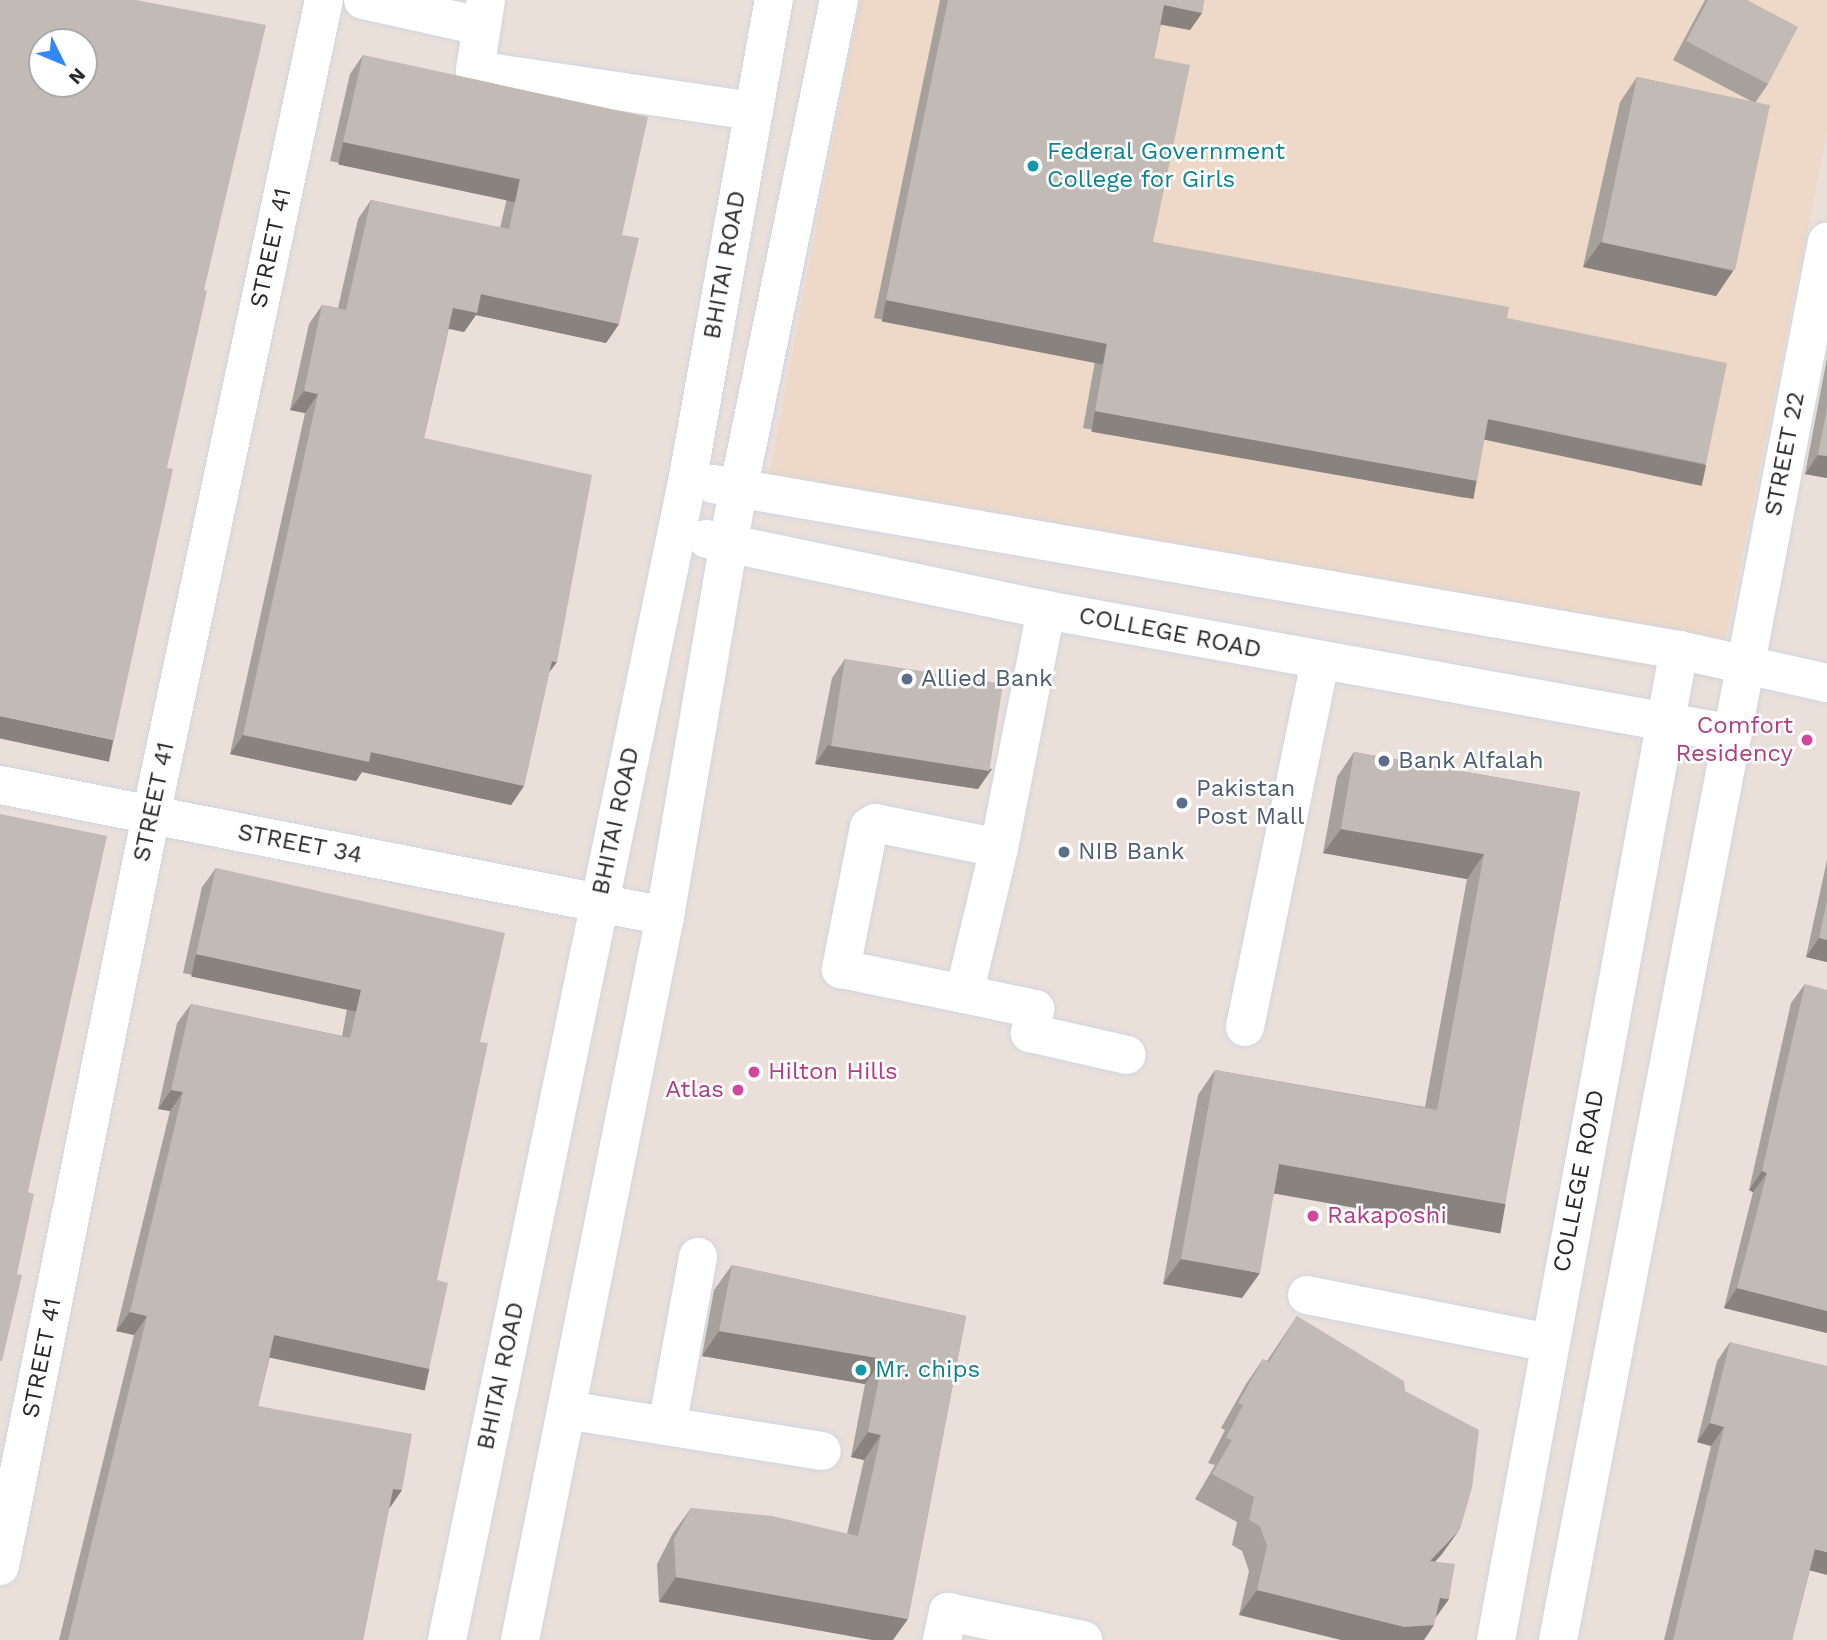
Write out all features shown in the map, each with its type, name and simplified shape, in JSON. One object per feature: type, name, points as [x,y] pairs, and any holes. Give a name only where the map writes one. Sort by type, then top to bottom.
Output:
[{"type":"street","name":"STREET 41","points":[[0,1566],[151,816],[324,0]]},
{"type":"street","points":[[363,0],[483,13],[475,70],[752,111]]},
{"type":"street","name":"BHITAI ROAD","points":[[447,1640],[677,533],[774,0]]},
{"type":"street","points":[[520,1640],[665,916],[737,491],[839,0]]},
{"type":"street","name":"STREET 22","points":[[1743,667],[1826,251]]},
{"type":"street","points":[[688,477],[737,491],[1679,650],[1743,667],[1827,683]]},
{"type":"street","name":"COLLEGE ROAD","points":[[677,533],[1046,610],[1733,734]]},
{"type":"street","points":[[964,994],[999,848],[1046,610]]},
{"type":"street","name":"COLLEGE ROAD","points":[[1496,1640],[1679,650]]},
{"type":"street","points":[[1245,1027],[1320,661]]},
{"type":"street","points":[[1558,1640],[1733,734],[1743,667]]},
{"type":"street","name":"STREET 34","points":[[0,785],[665,916]]},
{"type":"street","points":[[999,848],[875,823],[869,827],[841,969],[1035,1009],[1030,1033],[1127,1055]]},
{"type":"street","points":[[667,1426],[698,1257]]},
{"type":"street","points":[[1307,1295],[1549,1343]]},
{"type":"street","points":[[566,1410],[822,1451]]},
{"type":"street","points":[[945,1626],[1083,1640]]},
{"type":"shaded area","points":[[860,0],[1827,0],[1827,133],[1717,681],[764,501]]},
{"type":"building","points":[[0,0],[136,0],[266,25],[204,290],[207,291],[167,468],[173,469],[114,740],[0,716]]},
{"type":"building","points":[[948,0],[1204,0],[1202,13],[1164,5],[1154,58],[1190,65],[1153,242],[1509,307],[1507,318],[1727,363],[1706,464],[1488,419],[1477,481],[1095,411],[1107,344],[886,300]]},
{"type":"building","points":[[1708,0],[1747,0],[1798,27],[1768,84],[1686,41]]},
{"type":"building","points":[[363,55],[648,117],[622,235],[639,238],[619,324],[481,294],[477,313],[453,308],[424,438],[592,475],[557,662],[552,661],[524,786],[371,752],[369,762],[243,735],[318,394],[304,391],[322,305],[346,310],[371,200],[509,229],[520,179],[343,142]]},
{"type":"building","points":[[1637,77],[1770,105],[1735,271],[1602,242]]},
{"type":"building","points":[[1827,408],[1827,456],[1818,455]]},
{"type":"building","points":[[845,659],[1003,684],[989,771],[831,746]]},
{"type":"building","points":[[1354,752],[1580,792],[1505,1204],[1279,1164],[1260,1273],[1181,1259],[1215,1070],[1437,1110],[1484,854],[1341,829]]},
{"type":"building","points":[[0,814],[107,836],[28,1192],[34,1194],[17,1274],[22,1275],[2,1361],[0,1361]]},
{"type":"building","points":[[216,868],[505,933],[480,1042],[488,1043],[437,1280],[448,1283],[429,1369],[274,1335],[258,1406],[412,1434],[402,1490],[393,1489],[363,1640],[68,1640],[147,1316],[130,1312],[183,1092],[171,1090],[191,1004],[350,1038],[361,990],[196,954]]},
{"type":"building","points":[[1827,901],[1827,940],[1819,938]]},
{"type":"building","points":[[1805,984],[1827,990],[1827,1311],[1737,1288],[1767,1173],[1762,1171]]},
{"type":"building","points":[[732,1265],[966,1316],[908,1619],[676,1577],[674,1539],[691,1508],[772,1516],[858,1536],[881,1435],[868,1432],[883,1359],[719,1331]]},
{"type":"building","points":[[1297,1316],[1404,1381],[1405,1391],[1479,1430],[1472,1488],[1460,1529],[1430,1561],[1455,1564],[1449,1599],[1440,1598],[1434,1625],[1404,1627],[1257,1590],[1267,1546],[1260,1526],[1249,1520],[1254,1497],[1212,1474],[1232,1440],[1226,1438],[1243,1405],[1238,1403],[1263,1359],[1269,1362]]},
{"type":"building","points":[[1730,1342],[1827,1366],[1827,1552],[1815,1549],[1792,1640],[1673,1640],[1724,1427],[1710,1423]]},
{"type":"place","name":"Federal Government College for Girls","points":[[1033,166]]},
{"type":"place","name":"Allied Bank","points":[[907,679]]},
{"type":"place","name":"Comfort Residency","points":[[1807,740]]},
{"type":"place","name":"Bank Alfalah","points":[[1384,761]]},
{"type":"place","name":"Pakistan Post Mall","points":[[1182,803]]},
{"type":"place","name":"NIB Bank","points":[[1064,852]]},
{"type":"place","name":"Hilton Hills","points":[[754,1072]]},
{"type":"place","name":"Atlas","points":[[738,1090]]},
{"type":"place","name":"Rakaposhi","points":[[1313,1216]]},
{"type":"place","name":"Mr. chips","points":[[861,1370]]}]
